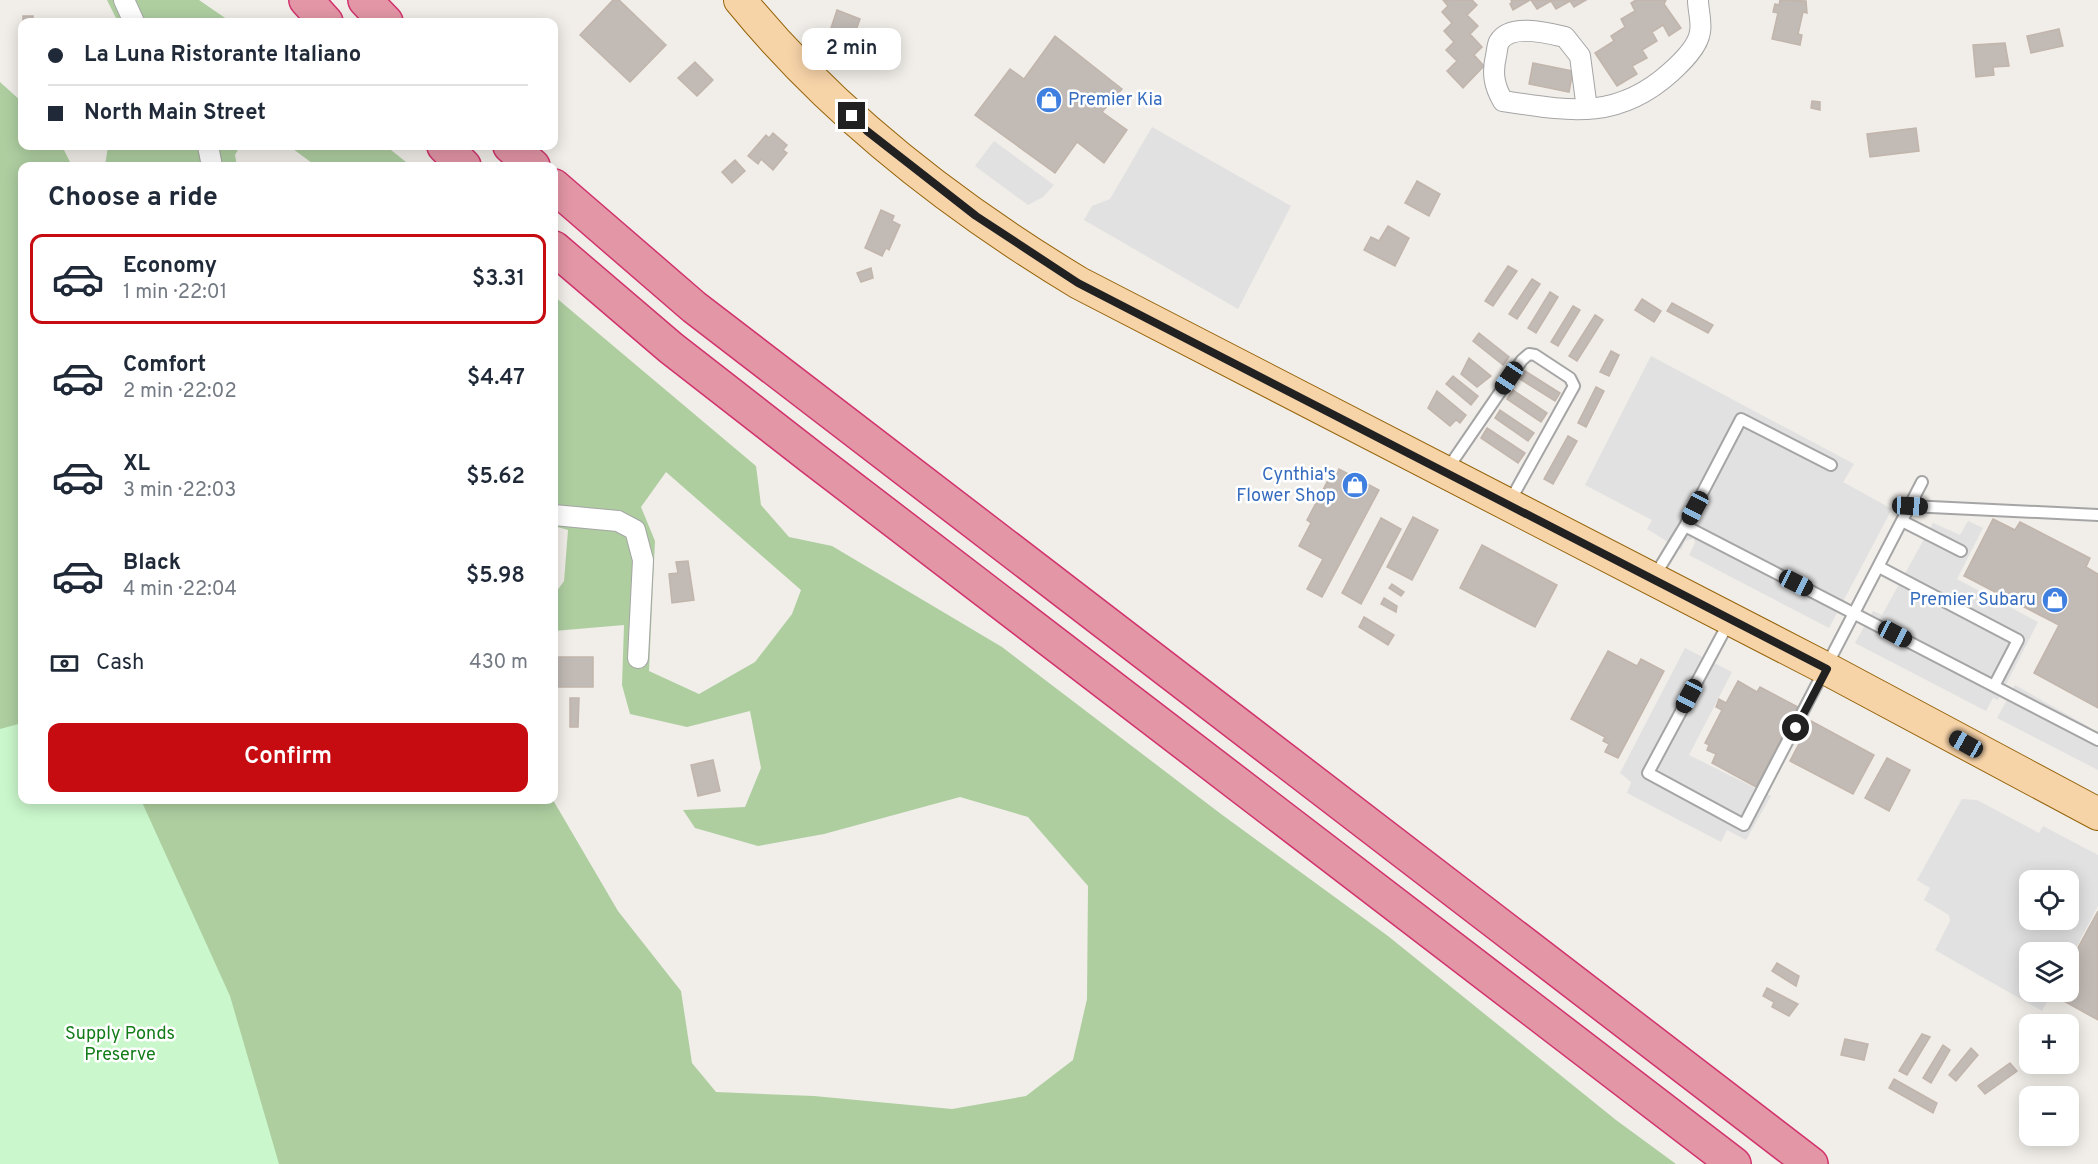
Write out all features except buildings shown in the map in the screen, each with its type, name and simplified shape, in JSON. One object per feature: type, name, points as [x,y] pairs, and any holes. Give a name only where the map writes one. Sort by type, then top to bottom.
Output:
[{"type":"highway","points":[[306,0],[322,18]]},
{"type":"highway","points":[[365,0],[382,18]]},
{"type":"highway","points":[[448,150],[460,162]]},
{"type":"highway","points":[[515,150],[528,162]]},
{"type":"highway","points":[[558,190],[603,231],[703,314],[1811,1164]]},
{"type":"highway","points":[[558,251],[671,348],[1734,1164]]},
{"type":"main road","points":[[740,0],[760,24],[867,131],[925,177],[1025,250],[1078,283],[1731,619],[2098,814]]},
{"type":"street","points":[[124,0],[132,18]]},
{"type":"street","points":[[1587,109],[1580,56],[1565,38],[1523,31],[1508,34],[1499,42],[1494,67],[1495,88],[1503,101],[1561,110],[1587,109],[1628,103],[1659,83],[1684,60],[1700,33],[1698,0]]},
{"type":"street","points":[[558,515],[618,521],[635,530],[643,560],[638,658]]},
{"type":"lane","points":[[1446,471],[1522,360],[1529,354],[1535,355],[1570,378],[1574,386],[1508,504]]},
{"type":"lane","points":[[1653,580],[1685,526],[1741,419],[1831,465]]},
{"type":"lane","points":[[1731,619],[1648,773],[1744,825],[1827,669],[1922,482]]},
{"type":"lane","points":[[1910,506],[2098,515]]},
{"type":"lane","points":[[1902,521],[1961,551]]},
{"type":"lane","points":[[1685,526],[2098,740]]},
{"type":"lane","points":[[1879,567],[2018,640],[1994,686]]},
{"type":"green space","points":[[107,0],[199,0],[225,18],[116,18]]},
{"type":"green space","points":[[0,82],[18,98],[18,150],[64,150],[70,162],[18,162],[18,804],[555,804],[618,911],[681,991],[692,1063],[716,1092],[814,1096],[952,1109],[1026,1096],[1073,1060],[1087,999],[1088,886],[1028,817],[960,797],[824,834],[758,846],[695,828],[683,810],[745,807],[761,768],[750,711],[687,727],[630,714],[622,685],[624,625],[558,631],[558,589],[564,581],[568,530],[558,527],[558,299],[756,466],[761,505],[789,537],[832,546],[1002,647],[1221,814],[1388,936],[1616,1120],[1676,1164],[0,1164]],"holes":[[[666,472],[801,590],[792,614],[755,662],[699,694],[649,671],[655,541],[641,507]]]},
{"type":"green space","points":[[107,150],[238,150],[235,155],[236,162],[106,162]]},
{"type":"green space","points":[[294,150],[391,150],[406,162],[311,162]]},
{"type":"green space","name":"Supply Ponds Preserve","points":[[18,724],[18,804],[143,804],[230,996],[279,1164],[0,1164],[0,729]]},
{"type":"shaded area","points":[[1152,127],[1291,206],[1238,309],[1084,220],[1092,206],[1110,199]]},
{"type":"shaded area","points":[[994,141],[1054,185],[1043,197],[1028,205],[975,166]]},
{"type":"shaded area","points":[[1651,356],[1854,464],[1843,482],[1892,509],[1829,628],[1689,555],[1695,543],[1694,538],[1685,541],[1681,550],[1647,529],[1652,520],[1585,485]]},
{"type":"shaded area","points":[[1968,521],[1983,528],[1957,579],[2038,622],[1998,700],[1993,698],[1986,711],[1855,643],[1873,611],[1882,615],[1933,523],[1960,535]]},
{"type":"shaded area","points":[[1685,648],[1732,672],[1689,755],[1771,796],[1746,840],[1727,830],[1721,842],[1627,793],[1631,782],[1620,773]]},
{"type":"shaded area","points":[[2015,685],[2098,732],[2098,770],[1997,718]]},
{"type":"shaded area","points":[[1962,799],[1977,800],[2039,833],[2043,826],[2098,855],[2098,906],[2079,942],[2019,942],[2019,998],[1935,950],[1950,921],[1949,915],[1924,900],[1930,888],[1917,880]]},
{"type":"shaded area","points":[[2026,1002],[2047,1002],[2042,1011]]},
{"type":"place","name":"Premier Kia","points":[[1049,100]]},
{"type":"place","name":"Cynthia's Flower Shop","points":[[1355,485]]},
{"type":"place","name":"Premier Subaru","points":[[2055,600]]},
{"type":"route","points":[[852,116],[867,131],[976,216],[1078,283],[1284,387],[1827,669],[1796,728]]}]
